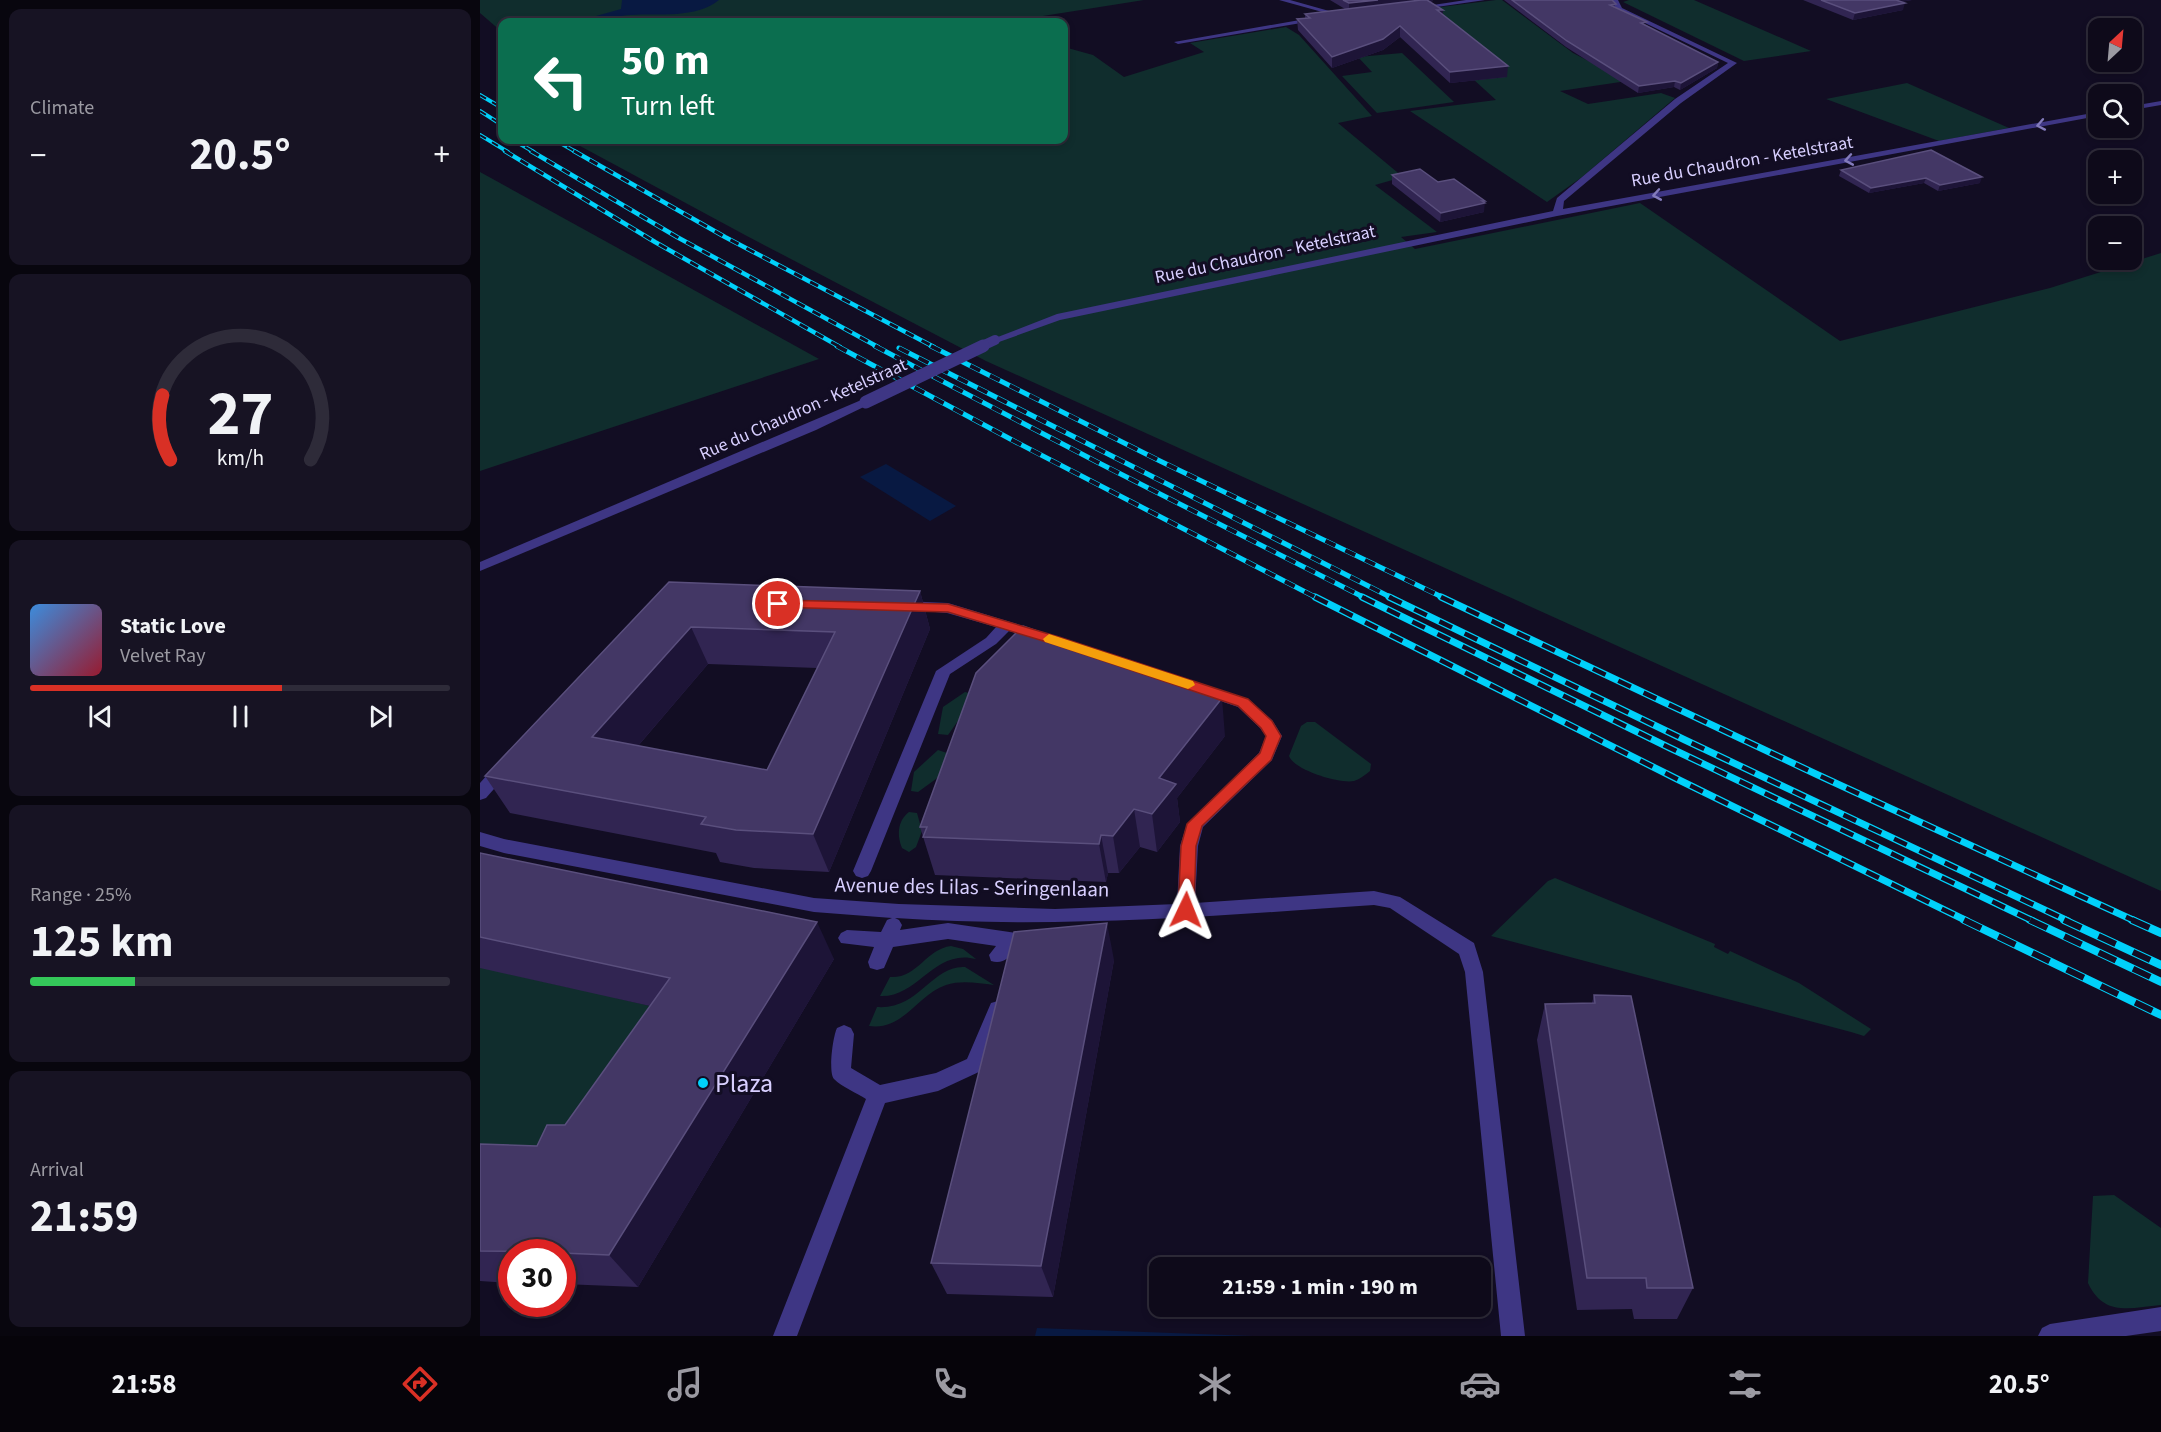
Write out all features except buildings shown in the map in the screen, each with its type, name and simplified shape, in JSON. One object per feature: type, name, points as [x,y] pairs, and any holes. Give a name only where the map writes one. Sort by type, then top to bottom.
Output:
[{"type":"street","points":[[1282,0],[1344,16]]},
{"type":"street","points":[[1402,9],[1482,0]]},
{"type":"street","points":[[1557,213],[1560,200],[1678,100],[1733,63],[1620,9],[1614,2],[1615,0]]},
{"type":"street","points":[[1178,42],[1356,14]]},
{"type":"street","points":[[2142,106],[2161,103]]},
{"type":"street","name":"Rue du Chaudron - Ketelstraat","points":[[480,567],[812,427],[995,340],[1029,326],[1086,309],[1557,213],[2088,116]]},
{"type":"street","points":[[894,606],[948,608],[1054,640]]},
{"type":"street","points":[[862,871],[944,671],[991,641],[1006,626]]},
{"type":"street","points":[[1099,655],[1243,703],[1266,724],[1274,736],[1266,756],[1195,824],[1189,846],[1186,910]]},
{"type":"street","points":[[480,794],[513,757]]},
{"type":"street","name":"Avenue des Lilas - Seringenlaan","points":[[480,839],[504,846],[814,905],[1055,916],[1186,910],[1357,898],[1394,902],[1467,949],[1474,972],[1513,1336]]},
{"type":"street","points":[[847,938],[890,933],[948,931],[1022,942],[1006,959]]},
{"type":"street","points":[[877,962],[890,933]]},
{"type":"street","points":[[844,1034],[841,1072],[878,1095],[938,1082],[974,1065],[1003,996]]},
{"type":"street","points":[[785,1336],[878,1095]]},
{"type":"street","points":[[2050,1336],[2161,1319]]},
{"type":"green space","points":[[480,0],[1144,0],[1030,18],[498,18],[498,29],[480,13]]},
{"type":"green space","points":[[1502,0],[1573,53],[1627,81],[1560,91],[1588,104],[1661,93],[1675,98],[1582,177],[1547,202],[1410,111],[1496,100],[1438,47],[1425,9]]},
{"type":"green space","points":[[1629,0],[1694,0],[1811,51],[1744,61],[1623,2]]},
{"type":"green space","points":[[1286,27],[1299,35],[1372,116],[1338,123],[1403,177],[1375,185],[1437,232],[1401,237],[1415,249],[1640,203],[1840,341],[2050,288],[2107,270],[2142,270],[2142,259],[2161,253],[2161,891],[986,361],[576,144],[1068,144],[1068,48],[1093,55],[1124,77],[1204,52],[1190,43]]},
{"type":"green space","points":[[1402,53],[1454,102],[1377,113],[1342,76],[1372,72],[1358,57]]},
{"type":"green space","points":[[1907,83],[2009,128],[1939,141],[1826,99]]},
{"type":"green space","points":[[480,172],[819,359],[480,471]]},
{"type":"green space","points":[[965,692],[969,693],[960,718],[948,735],[938,734],[943,707]]},
{"type":"green space","points":[[1307,722],[1315,722],[1371,764],[1370,771],[1354,781],[1347,781],[1318,775],[1299,766],[1289,756],[1301,726]]},
{"type":"green space","points":[[938,750],[947,753],[940,776],[918,792],[911,791],[914,772]]},
{"type":"green space","points":[[909,812],[917,813],[922,831],[916,847],[909,852],[902,848],[899,834],[900,824]]},
{"type":"green space","points":[[1555,878],[1715,944],[1714,947],[1728,954],[1730,951],[1799,983],[1871,1029],[1864,1036],[1491,936],[1548,881]]},
{"type":"green space","points":[[951,946],[963,949],[976,959],[949,960],[937,966],[905,990],[893,995],[880,996],[890,977],[915,969],[935,952]]},
{"type":"green space","points":[[480,967],[571,988],[578,979],[616,998],[655,1007],[594,1160],[480,1177]]},
{"type":"green space","points":[[965,967],[994,985],[952,983],[927,996],[901,1018],[881,1026],[869,1026],[877,1007],[904,1002],[943,973],[953,968]]},
{"type":"green space","points":[[2114,1195],[2161,1228],[2161,1305],[2128,1308],[2110,1306],[2094,1294],[2088,1283],[2093,1196]]},
{"type":"water","points":[[622,0],[719,0],[710,6],[688,13],[589,18],[621,9]]},
{"type":"water","points":[[886,464],[956,506],[930,521],[860,477]]},
{"type":"water","points":[[1037,1328],[1253,1336],[1035,1336]]},
{"type":"railway","points":[[480,95],[498,106]]},
{"type":"railway","points":[[480,111],[498,122]]},
{"type":"railway","points":[[480,135],[508,152]]},
{"type":"railway","points":[[520,144],[534,152]]},
{"type":"railway","points":[[562,144],[576,152]]},
{"type":"railway","points":[[505,151],[655,242],[840,347]]},
{"type":"railway","points":[[531,151],[677,237],[878,347]]},
{"type":"railway","points":[[574,151],[725,237],[934,347]]},
{"type":"railway","points":[[837,346],[1014,441],[1317,598]]},
{"type":"railway","points":[[875,346],[1365,598]]},
{"type":"railway","points":[[931,346],[1160,461],[1444,598]]},
{"type":"railway","points":[[899,348],[1392,598]]},
{"type":"railway","points":[[1315,597],[1677,779],[1967,921]]},
{"type":"railway","points":[[1362,597],[1670,748],[2033,921]]},
{"type":"railway","points":[[1389,597],[2068,921]]},
{"type":"railway","points":[[1441,597],[1818,775],[2135,921]]},
{"type":"railway","points":[[1964,920],[2161,1015]]},
{"type":"railway","points":[[2030,920],[2161,982]]},
{"type":"railway","points":[[2064,920],[2161,965]]},
{"type":"railway","points":[[2132,920],[2161,933]]},
{"type":"slow traffic","points":[[1049,639],[1188,685]]},
{"type":"place","name":"Plaza","points":[[703,1083]]},
{"type":"route","points":[[778,604],[948,608],[1054,640],[1243,703],[1266,724],[1274,736],[1266,756],[1195,824],[1189,846],[1186,910]]}]
